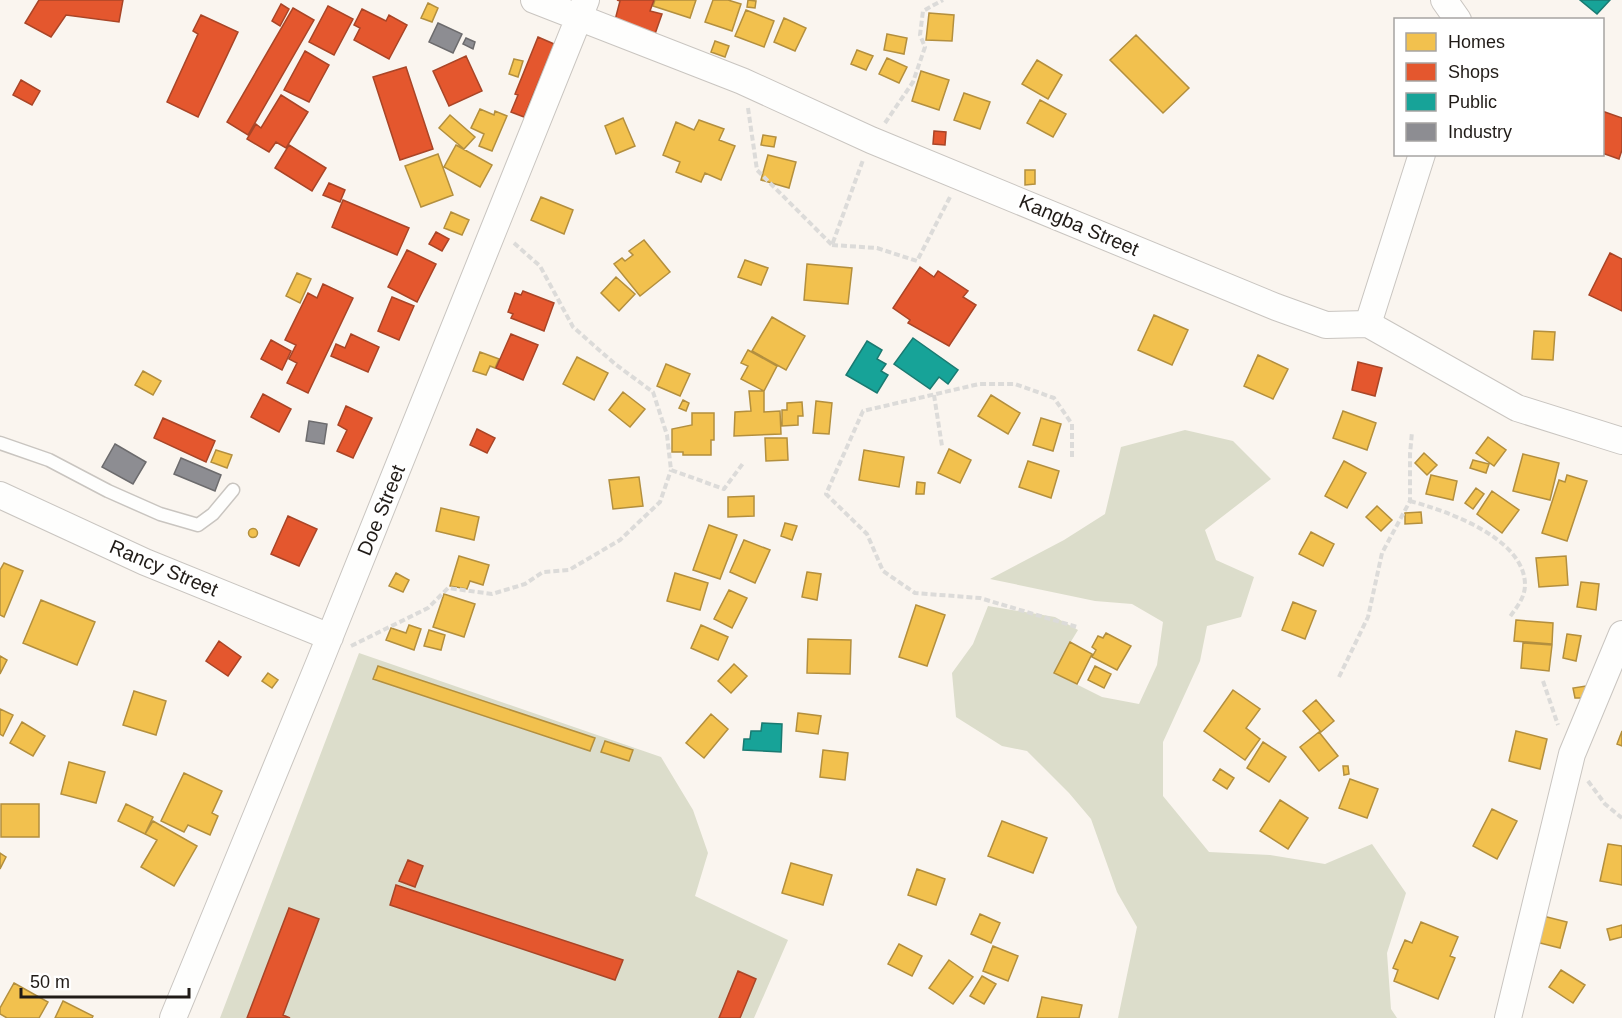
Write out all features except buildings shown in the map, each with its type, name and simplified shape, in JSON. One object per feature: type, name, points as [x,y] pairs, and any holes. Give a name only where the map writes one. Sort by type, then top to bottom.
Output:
[{"type":"street","name":"Kangba Street","points":[[534,0],[582,9],[872,140],[1276,307],[1326,326],[1368,324]]},
{"type":"street","points":[[1444,0],[1457,18]]},
{"type":"street","name":"Doe Street","points":[[173,1018],[330,637],[582,9]]},
{"type":"street","points":[[1421,156],[1368,324],[1517,408],[1622,441]]},
{"type":"street","name":"Rancy Street","points":[[0,495],[146,562],[330,637]]},
{"type":"street","points":[[1508,1018],[1570,761],[1622,634]]},
{"type":"lane","points":[[0,443],[49,460],[108,491],[160,514],[198,525],[213,514],[233,490]]},
{"type":"path","points":[[832,245],[872,140],[913,82],[925,47],[920,35],[923,11],[943,0]]},
{"type":"path","points":[[742,81],[754,139],[757,170],[832,245],[877,248],[917,261],[961,175]]},
{"type":"path","points":[[320,661],[428,608],[448,588],[492,594],[525,584],[543,572],[569,570],[620,540],[660,502],[671,470],[667,435],[653,392],[615,364],[573,327],[540,266],[495,226]]},
{"type":"path","points":[[1072,457],[1072,424],[1054,398],[1015,384],[979,384],[863,411],[826,494],[867,534],[883,571],[915,593],[980,598],[1047,615],[1077,627]]},
{"type":"path","points":[[934,395],[942,446]]},
{"type":"path","points":[[1339,677],[1368,617],[1382,553],[1410,501],[1408,490],[1413,432]]},
{"type":"path","points":[[671,470],[724,489],[744,462]]},
{"type":"path","points":[[1410,501],[1443,510],[1487,532],[1516,558],[1523,569],[1525,585],[1523,596],[1509,618]]},
{"type":"path","points":[[1543,681],[1570,761],[1605,804],[1622,818]]},
{"type":"green space","points":[[1185,430],[1233,441],[1271,479],[1205,530],[1216,560],[1254,577],[1241,617],[1207,626],[1200,661],[1163,742],[1163,796],[1209,852],[1270,855],[1325,864],[1372,844],[1406,893],[1387,953],[1391,1009],[1397,1018],[1118,1018],[1137,927],[1117,892],[1091,819],[1027,751],[1002,746],[956,717],[952,673],[973,644],[988,606],[1055,617],[1078,630],[1064,653],[1062,677],[1102,697],[1139,704],[1157,665],[1163,622],[1132,604],[1095,601],[990,579],[1064,540],[1105,514],[1121,447]]},
{"type":"green space","points":[[359,653],[661,757],[693,810],[708,853],[695,896],[788,940],[754,1018],[220,1018]]}]
